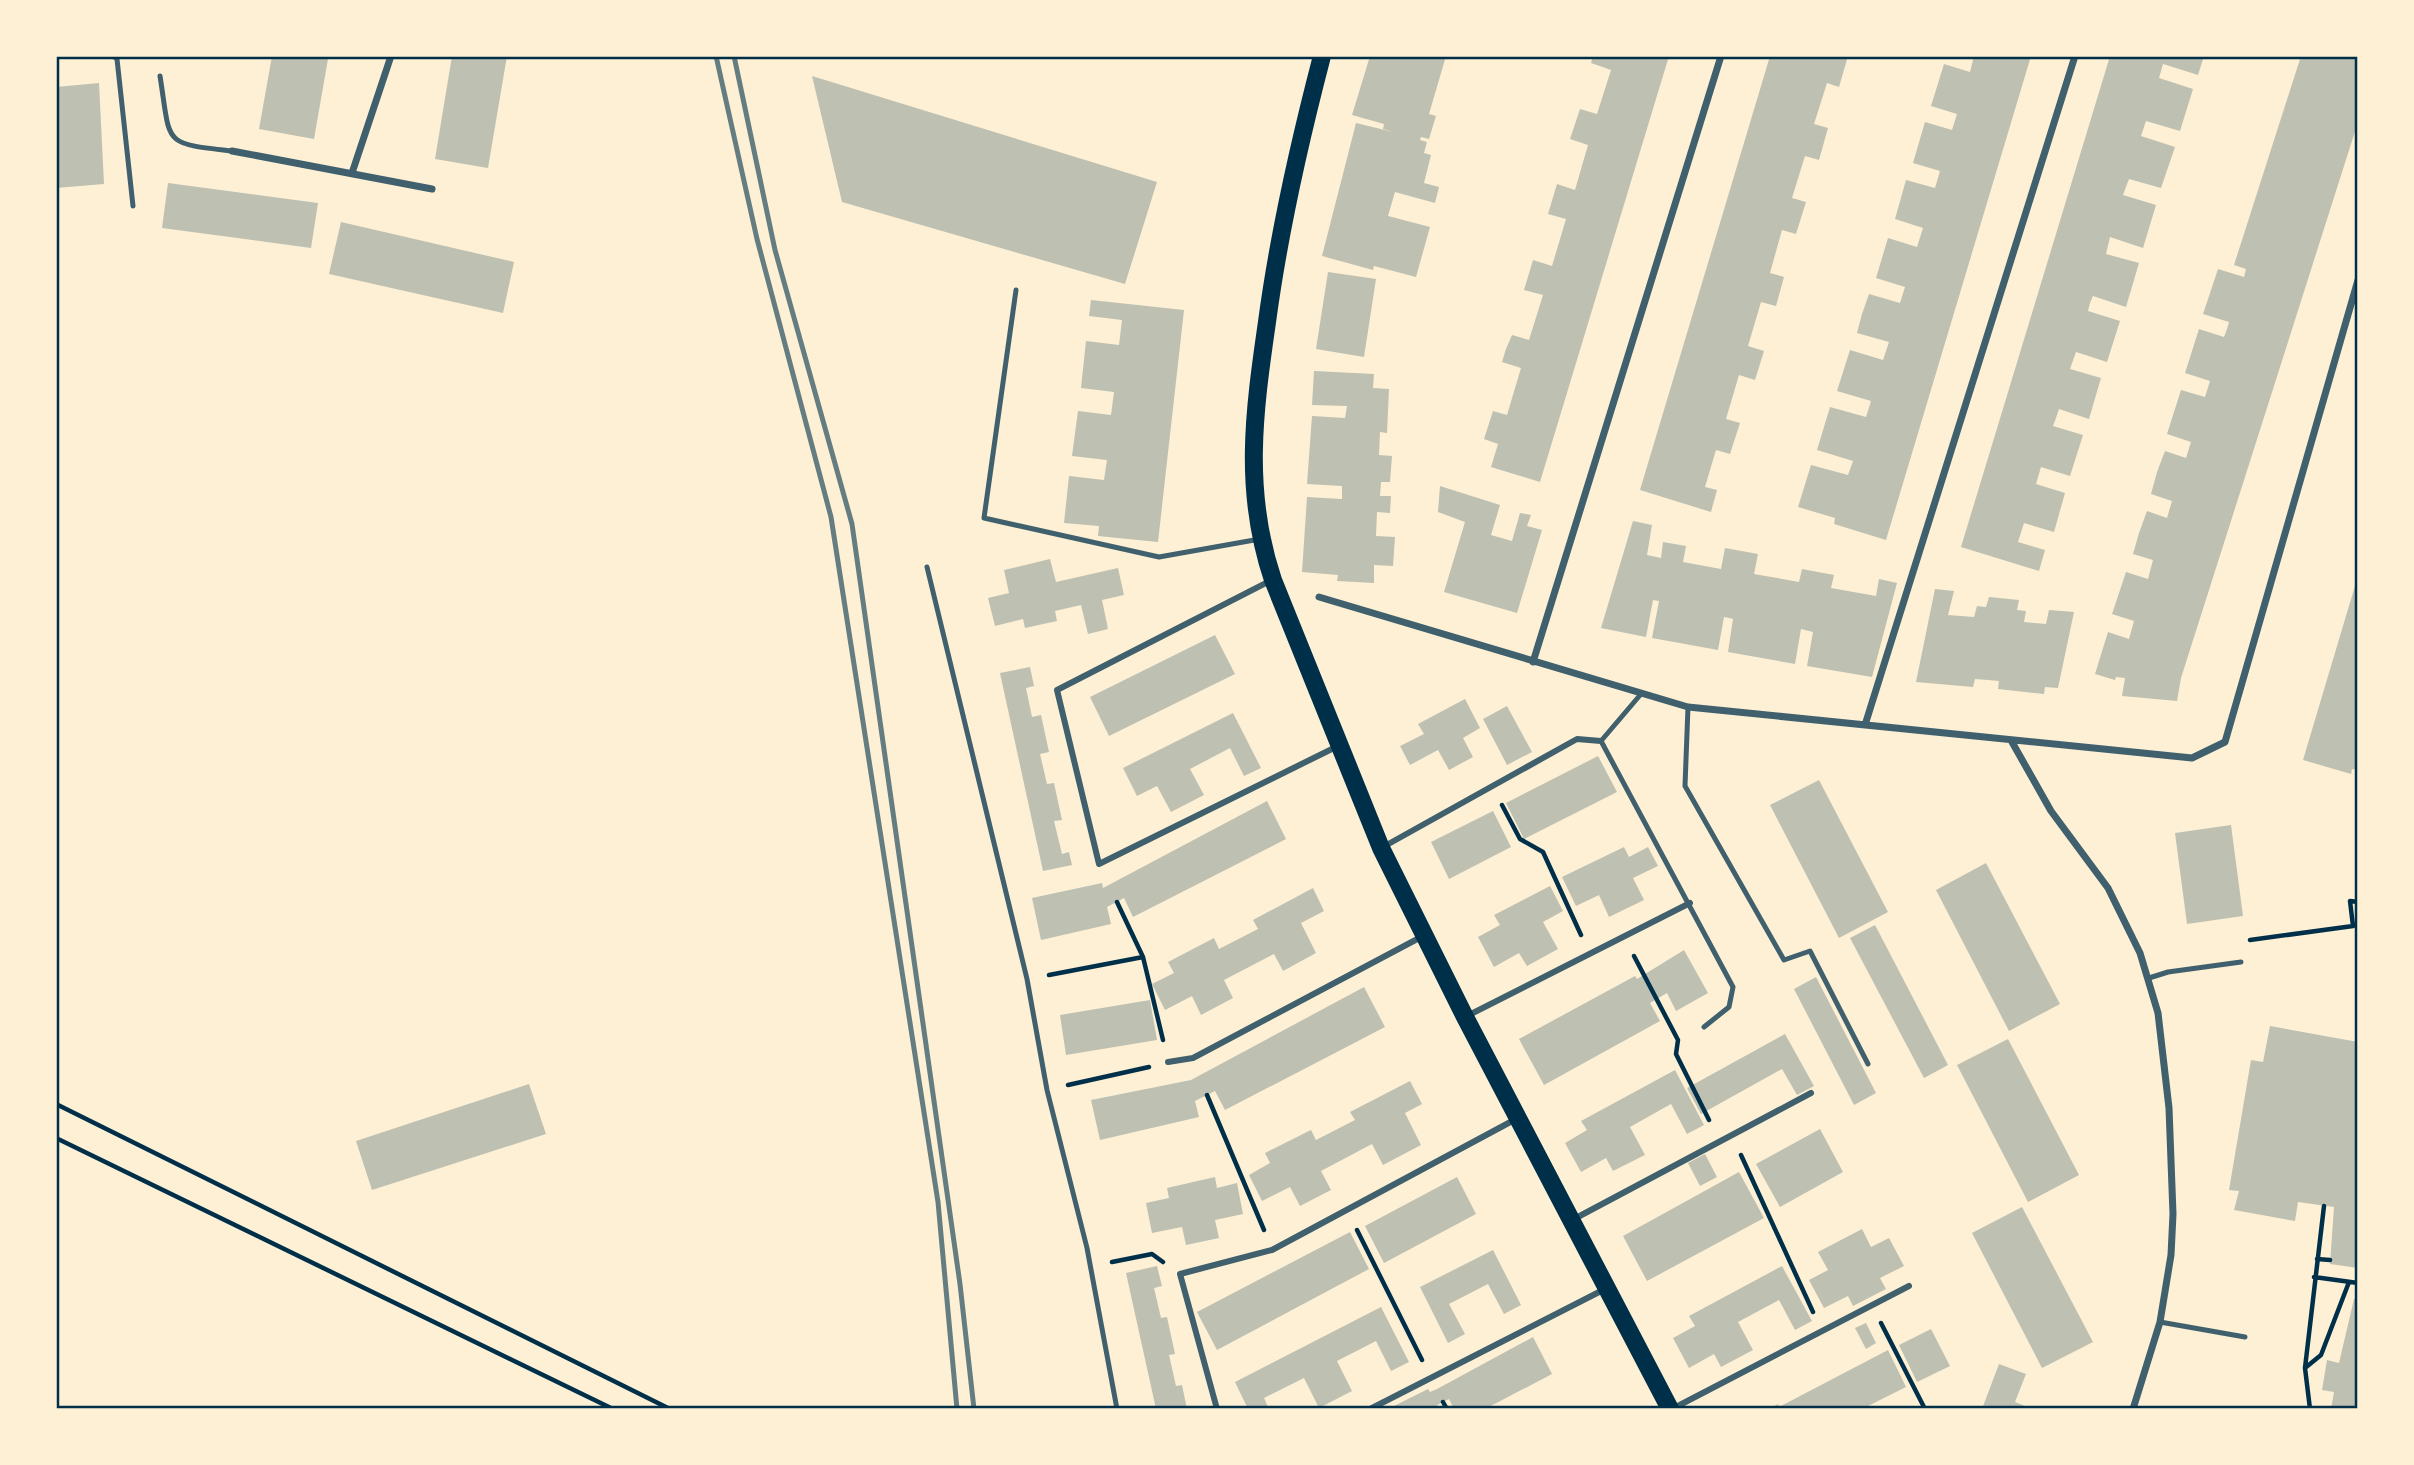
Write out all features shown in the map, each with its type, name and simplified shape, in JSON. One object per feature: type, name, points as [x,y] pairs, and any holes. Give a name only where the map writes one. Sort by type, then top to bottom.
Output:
[{"type":"main road","points":[[1322,56],[1281,225],[1257,391],[1253,484],[1260,538],[1273,580],[1381,848],[1465,1017],[1671,1409]]},
{"type":"street","points":[[352,173],[391,56]]},
{"type":"street","points":[[1533,662],[1721,56]]},
{"type":"street","points":[[1865,725],[2075,56]]},
{"type":"street","points":[[232,151],[432,189]]},
{"type":"street","points":[[1319,597],[1688,708],[2192,758],[2225,742],[2358,280]]},
{"type":"street","points":[[1273,580],[1058,690],[1100,864],[1339,745]]},
{"type":"street","points":[[1381,848],[1577,738],[1601,741]]},
{"type":"street","points":[[2011,742],[2051,811],[2108,888],[2148,978],[2158,1013],[2165,1055],[2171,1155],[2171,1255],[2160,1322],[2133,1409]]},
{"type":"street","points":[[1465,1017],[1690,903]]},
{"type":"street","points":[[1168,1062],[1193,1058],[1425,934]]},
{"type":"street","points":[[1573,1220],[1811,1093]]},
{"type":"street","points":[[1217,1409],[1180,1274],[1272,1250],[1518,1118]]},
{"type":"street","points":[[1671,1409],[1873,1307],[1909,1286]]},
{"type":"street","points":[[1370,1409],[1606,1288]]},
{"type":"lane","points":[[113,56],[117,59],[134,206]]},
{"type":"lane","points":[[160,76],[169,133],[181,145],[232,151]]},
{"type":"lane","points":[[1016,290],[984,518],[1158,557],[1260,538]]},
{"type":"lane","points":[[927,567],[1027,979],[1047,1090],[1091,1267],[1117,1409]]},
{"type":"lane","points":[[1641,694],[1601,741],[1733,987],[1729,1007],[1704,1027]]},
{"type":"lane","points":[[1688,708],[1685,786],[1784,960],[1810,951],[1867,1064]]},
{"type":"lane","points":[[2148,978],[2168,972],[2241,962]]},
{"type":"lane","points":[[2160,1322],[2245,1336]]},
{"type":"path","points":[[1493,787],[1520,839],[1543,852],[1590,955]]},
{"type":"path","points":[[2241,942],[2353,926],[2350,901],[2358,902]]},
{"type":"path","points":[[1047,1090],[1168,1062],[1143,957],[1116,902]]},
{"type":"path","points":[[1624,937],[1678,1040],[1676,1054],[1721,1143]]},
{"type":"path","points":[[1027,979],[1143,957]]},
{"type":"path","points":[[1207,1095],[1272,1250]]},
{"type":"path","points":[[56,1104],[670,1409]]},
{"type":"path","points":[[1732,1137],[1823,1332]]},
{"type":"path","points":[[56,1138],[612,1409]]},
{"type":"path","points":[[2310,1409],[2305,1368],[2324,1206]]},
{"type":"path","points":[[1348,1210],[1431,1378]]},
{"type":"path","points":[[1091,1267],[1152,1254],[1180,1274]]},
{"type":"path","points":[[2317,1259],[2330,1260]]},
{"type":"path","points":[[2314,1277],[2358,1283]]},
{"type":"path","points":[[2305,1368],[2321,1355],[2349,1282]]},
{"type":"path","points":[[1873,1307],[1925,1409]]},
{"type":"path","points":[[1443,1402],[1447,1409]]},
{"type":"building","points":[[272,56],[328,59],[314,139],[259,129]]},
{"type":"building","points":[[452,56],[507,56],[488,168],[435,159]]},
{"type":"building","points":[[1370,56],[1446,56],[1429,114],[1436,116],[1429,139],[1421,137],[1420,140],[1427,142],[1424,153],[1431,155],[1424,183],[1439,187],[1435,203],[1395,192],[1388,216],[1430,227],[1416,277],[1374,266],[1373,270],[1322,256],[1356,123],[1393,132],[1383,129],[1384,124],[1352,115]]},
{"type":"building","points":[[1593,56],[1669,56],[1540,482],[1491,467],[1498,444],[1484,439],[1493,411],[1507,415],[1521,368],[1502,362],[1506,349],[1512,335],[1529,340],[1543,295],[1524,290],[1533,260],[1552,266],[1566,219],[1548,214],[1557,184],[1575,190],[1588,145],[1570,139],[1580,109],[1597,114],[1611,70],[1591,63]]},
{"type":"building","points":[[1770,56],[1848,56],[1839,87],[1827,83],[1814,124],[1828,128],[1819,160],[1805,156],[1792,198],[1806,202],[1796,234],[1782,230],[1770,273],[1784,277],[1776,306],[1761,302],[1748,346],[1764,351],[1755,380],[1739,375],[1726,419],[1740,423],[1730,454],[1716,450],[1705,487],[1717,490],[1711,512],[1640,490]]},
{"type":"building","points":[[1974,56],[2031,56],[1886,540],[1834,524],[1835,518],[1798,507],[1811,465],[1848,475],[1853,461],[1817,450],[1830,407],[1866,417],[1871,401],[1837,391],[1850,350],[1883,360],[1889,342],[1857,333],[1862,314],[1869,294],[1900,303],[1905,287],[1876,278],[1888,238],[1917,247],[1923,228],[1895,219],[1906,180],[1935,188],[1940,171],[1913,163],[1925,122],[1952,130],[1957,114],[1931,106],[1944,64],[1970,72]]},
{"type":"building","points":[[2110,56],[2204,56],[2198,75],[2163,64],[2159,78],[2193,89],[2180,131],[2146,121],[2141,136],[2175,147],[2161,188],[2129,179],[2123,195],[2156,205],[2143,248],[2110,237],[2106,254],[2139,263],[2126,307],[2093,296],[2090,303],[2088,311],[2120,321],[2107,362],[2076,352],[2070,369],[2101,378],[2089,419],[2059,409],[2053,426],[2083,435],[2070,476],[2041,467],[2036,484],[2065,493],[2054,532],[2024,523],[2018,542],[2045,550],[2039,571],[1961,547]]},
{"type":"building","points":[[2301,56],[2358,57],[2358,122],[2181,678],[2177,701],[2122,696],[2125,678],[2116,677],[2115,680],[2095,674],[2108,632],[2129,639],[2134,621],[2112,614],[2126,572],[2148,579],[2153,560],[2133,554],[2139,533],[2147,511],[2167,518],[2172,501],[2151,494],[2157,472],[2165,451],[2186,458],[2191,442],[2167,434],[2181,390],[2205,397],[2210,381],[2185,373],[2199,329],[2224,337],[2227,329],[2229,322],[2203,314],[2218,269],[2244,277],[2246,269],[2234,265]]},
{"type":"building","points":[[812,76],[1157,182],[1125,284],[842,202]]},
{"type":"building","points":[[99,83],[104,184],[56,188],[56,87]]},
{"type":"building","points":[[168,183],[318,203],[311,248],[162,228]]},
{"type":"building","points":[[341,222],[514,262],[503,313],[329,274]]},
{"type":"building","points":[[1328,272],[1376,279],[1364,357],[1316,349]]},
{"type":"building","points":[[1091,300],[1184,310],[1158,542],[1098,536],[1099,526],[1064,523],[1069,476],[1104,480],[1107,460],[1072,456],[1078,411],[1111,415],[1114,392],[1081,388],[1086,341],[1119,345],[1122,320],[1089,316]]},
{"type":"building","points":[[1314,371],[1374,374],[1373,388],[1389,389],[1387,433],[1380,432],[1379,455],[1392,456],[1390,482],[1381,482],[1380,496],[1391,496],[1390,513],[1377,512],[1376,536],[1395,537],[1393,566],[1374,565],[1374,583],[1337,581],[1338,575],[1302,572],[1307,497],[1342,499],[1342,486],[1307,484],[1312,416],[1345,418],[1347,406],[1312,405]]},
{"type":"building","points":[[1440,486],[1500,505],[1491,535],[1512,541],[1520,513],[1531,515],[1527,526],[1542,530],[1517,613],[1444,592],[1465,522],[1438,512]]},
{"type":"building","points":[[1633,521],[1652,525],[1647,555],[1661,558],[1663,542],[1686,546],[1683,562],[1721,569],[1725,548],[1758,554],[1754,574],[1799,582],[1802,569],[1834,575],[1831,588],[1876,596],[1879,579],[1897,583],[1872,677],[1807,666],[1813,632],[1801,629],[1795,664],[1728,652],[1733,619],[1724,617],[1718,650],[1652,638],[1659,601],[1653,600],[1646,637],[1601,628]]},
{"type":"building","points":[[1050,559],[1056,582],[1118,568],[1124,595],[1102,600],[1108,629],[1088,634],[1081,605],[1055,611],[1057,621],[1025,628],[1023,619],[995,626],[988,598],[1009,593],[1004,570]]},
{"type":"building","points":[[2357,579],[2358,770],[2352,769],[2351,774],[2303,760]]},
{"type":"building","points":[[1935,589],[1954,591],[1948,615],[1974,617],[1977,606],[1986,607],[1989,597],[2019,600],[2017,610],[2026,611],[2024,622],[2046,624],[2049,610],[2074,612],[2058,688],[2045,687],[2044,694],[1998,689],[1999,681],[1975,679],[1973,687],[1916,682]]},
{"type":"building","points":[[1215,635],[1235,674],[1109,736],[1090,697]]},
{"type":"building","points":[[1030,667],[1034,686],[1026,688],[1032,717],[1041,715],[1049,752],[1040,754],[1047,784],[1054,783],[1062,820],[1054,821],[1062,854],[1069,852],[1072,865],[1043,871],[1000,673]]},
{"type":"building","points":[[1465,699],[1480,728],[1463,738],[1473,757],[1449,770],[1438,750],[1410,765],[1400,746],[1424,734],[1418,724]]},
{"type":"building","points":[[1507,706],[1532,752],[1507,765],[1483,719]]},
{"type":"building","points":[[1233,713],[1261,768],[1244,776],[1230,748],[1190,769],[1204,795],[1171,812],[1157,786],[1137,796],[1123,768]]},
{"type":"building","points":[[1598,756],[1617,792],[1524,839],[1506,803]]},
{"type":"building","points":[[1819,780],[1888,912],[1839,938],[1770,805]]},
{"type":"building","points":[[1267,801],[1286,839],[1133,917],[1124,898],[1107,907],[1111,924],[1041,940],[1032,898],[1102,883],[1103,888]]},
{"type":"building","points":[[1493,811],[1511,847],[1449,879],[1431,842]]},
{"type":"building","points":[[2231,825],[2243,916],[2187,924],[2175,833]]},
{"type":"building","points":[[1624,847],[1629,857],[1648,847],[1658,866],[1633,878],[1644,900],[1609,917],[1599,895],[1576,906],[1562,877]]},
{"type":"building","points":[[1986,863],[2060,1004],[2009,1031],[1936,890]]},
{"type":"building","points":[[1550,886],[1563,911],[1543,922],[1558,949],[1527,966],[1519,953],[1494,967],[1478,937],[1500,925],[1494,915]]},
{"type":"building","points":[[1313,888],[1324,911],[1301,923],[1316,953],[1283,971],[1274,954],[1224,980],[1233,998],[1201,1015],[1192,996],[1165,1010],[1152,984],[1174,973],[1168,962],[1214,938],[1219,949],[1258,929],[1253,920]]},
{"type":"building","points":[[1875,925],[1948,1065],[1924,1078],[1850,938]]},
{"type":"building","points":[[1684,950],[1708,993],[1676,1011],[1667,993],[1650,1003],[1660,1021],[1544,1085],[1519,1039],[1635,976],[1637,979]]},
{"type":"building","points":[[1816,977],[1876,1093],[1854,1105],[1794,989]]},
{"type":"building","points":[[1364,987],[1385,1027],[1225,1110],[1215,1091],[1195,1101],[1199,1117],[1100,1140],[1091,1100],[1191,1080]]},
{"type":"building","points":[[1150,1000],[1157,1040],[1066,1055],[1060,1015]]},
{"type":"building","points":[[2270,1026],[2358,1042],[2358,1268],[2330,1264],[2334,1207],[2298,1202],[2295,1221],[2234,1210],[2239,1191],[2229,1190],[2251,1060],[2263,1062]]},
{"type":"building","points":[[1785,1034],[1814,1086],[1797,1095],[1782,1069],[1701,1114],[1687,1088]]},
{"type":"building","points":[[2008,1039],[2079,1175],[2028,1202],[1957,1065]]},
{"type":"building","points":[[1675,1070],[1704,1125],[1687,1134],[1671,1104],[1630,1127],[1645,1155],[1613,1171],[1606,1158],[1581,1172],[1565,1143],[1587,1130],[1581,1121]]},
{"type":"building","points":[[1410,1081],[1422,1104],[1405,1113],[1421,1145],[1383,1165],[1372,1144],[1321,1171],[1331,1190],[1300,1206],[1290,1187],[1262,1201],[1249,1175],[1270,1163],[1265,1153],[1311,1130],[1316,1140],[1355,1120],[1350,1112]]},
{"type":"building","points":[[529,1084],[546,1134],[372,1190],[356,1141]]},
{"type":"building","points":[[1820,1129],[1843,1172],[1780,1207],[1756,1164]]},
{"type":"building","points":[[1705,1154],[1717,1177],[1700,1186],[1688,1163]]},
{"type":"building","points":[[1739,1172],[1764,1218],[1647,1281],[1623,1236]]},
{"type":"building","points":[[1215,1177],[1217,1188],[1237,1183],[1243,1214],[1215,1220],[1219,1238],[1186,1245],[1182,1227],[1152,1233],[1146,1203],[1169,1198],[1167,1188]]},
{"type":"building","points":[[1457,1177],[1476,1214],[1384,1263],[1365,1226]]},
{"type":"building","points":[[2022,1207],[2093,1342],[2042,1368],[1972,1233]]},
{"type":"building","points":[[1862,1229],[1871,1247],[1889,1238],[1904,1266],[1880,1278],[1886,1289],[1853,1306],[1848,1296],[1824,1308],[1809,1280],[1828,1270],[1818,1252]]},
{"type":"building","points":[[1350,1232],[1369,1269],[1217,1350],[1197,1312]]},
{"type":"building","points":[[1493,1250],[1521,1305],[1504,1314],[1488,1284],[1449,1304],[1465,1334],[1448,1343],[1420,1287]]},
{"type":"building","points":[[1157,1266],[1162,1286],[1154,1288],[1161,1318],[1167,1317],[1175,1354],[1169,1355],[1176,1386],[1182,1385],[1187,1409],[1156,1409],[1126,1273]]},
{"type":"building","points":[[1782,1266],[1812,1321],[1795,1330],[1779,1300],[1738,1322],[1753,1350],[1721,1367],[1714,1354],[1689,1368],[1673,1338],[1695,1326],[1689,1316]]},
{"type":"building","points":[[2354,1299],[2358,1299],[2358,1409],[2331,1409],[2334,1392],[2322,1390],[2327,1360],[2339,1363]]},
{"type":"building","points":[[1381,1307],[1409,1362],[1391,1371],[1376,1341],[1337,1361],[1352,1391],[1319,1408],[1304,1378],[1264,1398],[1269,1409],[1248,1409],[1235,1382]]},
{"type":"building","points":[[1866,1323],[1876,1343],[1866,1349],[1855,1328]]},
{"type":"building","points":[[1931,1329],[1950,1366],[1917,1382],[1899,1345]]},
{"type":"building","points":[[1533,1337],[1552,1374],[1485,1409],[1454,1409],[1449,1399],[1437,1405],[1439,1409],[1388,1409],[1428,1389],[1430,1392],[1437,1389]]},
{"type":"building","points":[[1888,1350],[1906,1387],[1862,1409],[1769,1409],[1778,1404],[1779,1407]]},
{"type":"building","points":[[1999,1364],[2026,1374],[2015,1402],[2032,1409],[1982,1409]]},
{"type":"railway","points":[[716,56],[757,239],[831,517],[938,1202],[957,1409]]},
{"type":"railway","points":[[734,56],[775,250],[852,524],[960,1284],[974,1409]]}]
